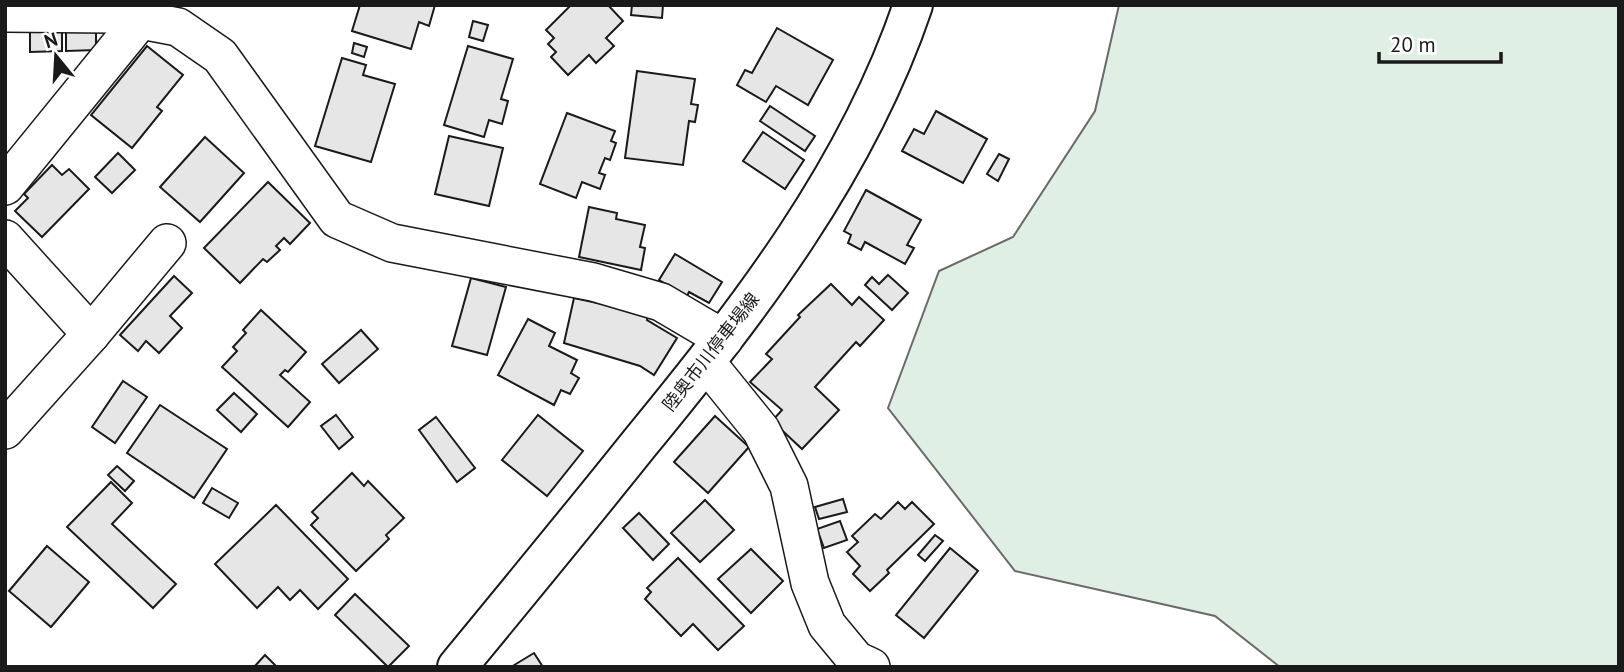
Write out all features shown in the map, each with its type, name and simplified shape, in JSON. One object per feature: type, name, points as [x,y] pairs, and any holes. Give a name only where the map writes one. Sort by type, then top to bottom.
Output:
[{"type":"main road","name":"陸奥市川停車場線","points":[[457,667],[715,351],[789,249],[828,189],[897,54],[913,5]]},
{"type":"street","points":[[5,13],[110,13],[178,27],[220,56],[337,219],[392,243],[593,282],[661,302],[715,351],[761,430],[789,486],[810,583],[827,625],[856,660],[871,667]]},
{"type":"street","points":[[5,186],[141,19]]},
{"type":"street","points":[[5,239],[91,334]]},
{"type":"street","points":[[5,430],[91,334],[167,243]]},
{"type":"green space","points":[[1119,5],[1619,5],[1619,667],[1280,667],[1215,616],[1015,571],[888,408],[939,271],[1013,237],[1095,111]]},
{"type":"building","points":[[360,5],[435,5],[429,26],[419,22],[411,49],[352,31]]},
{"type":"building","points":[[571,5],[608,5],[623,21],[606,38],[614,46],[596,63],[589,55],[568,75],[551,57],[556,52],[548,44],[554,38],[546,30]]},
{"type":"building","points":[[632,5],[663,5],[662,18],[631,15]]},
{"type":"building","points":[[473,21],[488,25],[483,41],[469,37]]},
{"type":"building","points":[[777,28],[833,60],[808,105],[776,86],[766,102],[737,85],[745,70],[752,73]]},
{"type":"building","points":[[62,30],[62,51],[30,52],[30,31]]},
{"type":"building","points":[[96,30],[96,50],[66,51],[66,31]]},
{"type":"building","points":[[354,43],[367,47],[364,57],[352,53]]},
{"type":"building","points":[[147,46],[183,75],[157,107],[162,111],[132,148],[91,115]]},
{"type":"building","points":[[468,46],[513,59],[501,99],[508,101],[502,124],[489,120],[484,137],[444,125]]},
{"type":"building","points":[[342,58],[366,65],[363,75],[395,84],[371,162],[315,146]]},
{"type":"building","points":[[637,71],[695,79],[691,104],[698,105],[695,122],[689,121],[683,165],[625,158]]},
{"type":"building","points":[[770,106],[815,136],[805,151],[760,121]]},
{"type":"building","points":[[936,111],[987,139],[963,183],[902,151],[914,129],[924,134]]},
{"type":"building","points":[[567,113],[615,131],[611,141],[616,143],[610,160],[605,158],[599,173],[605,175],[600,189],[582,182],[576,198],[540,184]]},
{"type":"building","points":[[763,132],[804,160],[785,189],[743,161]]},
{"type":"building","points":[[449,136],[503,148],[489,206],[435,194]]},
{"type":"building","points":[[205,137],[244,173],[200,222],[160,187]]},
{"type":"building","points":[[118,153],[135,170],[112,193],[95,177]]},
{"type":"building","points":[[999,154],[1009,159],[998,181],[987,174]]},
{"type":"building","points":[[52,165],[62,175],[69,169],[89,189],[42,237],[15,211],[28,198],[24,194]]},
{"type":"building","points":[[268,182],[310,223],[290,244],[284,238],[276,246],[280,250],[267,262],[263,259],[240,283],[204,248]]},
{"type":"building","points":[[866,190],[921,220],[907,245],[914,248],[905,264],[865,242],[861,250],[848,243],[851,235],[844,231]]},
{"type":"building","points":[[589,207],[617,213],[616,219],[645,225],[640,247],[645,248],[641,270],[579,257]]},
{"type":"building","points":[[675,254],[722,282],[709,303],[689,292],[687,296],[659,280]]},
{"type":"building","points":[[888,275],[908,293],[892,310],[865,285],[872,277],[879,284]]},
{"type":"building","points":[[174,276],[192,293],[170,316],[182,328],[159,353],[146,341],[138,351],[120,335]]},
{"type":"building","points":[[471,278],[506,287],[487,355],[452,346]]},
{"type":"building","points":[[831,284],[852,305],[859,297],[884,320],[860,346],[856,342],[815,387],[839,410],[802,449],[772,421],[782,410],[750,382],[772,359],[766,354],[800,317],[798,315]]},
{"type":"building","points":[[574,298],[649,314],[647,320],[677,338],[654,375],[640,366],[564,343]]},
{"type":"building","points":[[261,310],[306,352],[288,372],[285,370],[280,375],[310,402],[288,427],[222,367],[237,351],[233,347],[246,333],[243,330]]},
{"type":"building","points":[[528,319],[555,333],[549,346],[577,360],[571,373],[579,378],[570,394],[561,390],[554,405],[498,375]]},
{"type":"building","points":[[361,330],[378,349],[339,383],[322,364]]},
{"type":"building","points":[[123,381],[147,397],[115,443],[92,427]]},
{"type":"building","points":[[234,393],[257,414],[241,432],[217,410]]},
{"type":"building","points":[[160,405],[227,449],[194,498],[127,453]]},
{"type":"building","points":[[336,415],[353,437],[339,449],[321,426]]},
{"type":"building","points":[[538,415],[583,451],[547,496],[502,460]]},
{"type":"building","points":[[715,416],[749,447],[708,493],[674,462]]},
{"type":"building","points":[[436,417],[475,468],[457,482],[419,430]]},
{"type":"building","points":[[117,466],[134,481],[125,491],[108,475]]},
{"type":"building","points":[[352,473],[364,486],[368,481],[404,518],[386,535],[389,539],[356,571],[311,525],[318,518],[312,512]]},
{"type":"building","points":[[111,482],[132,503],[112,524],[176,584],[153,608],[67,527]]},
{"type":"building","points":[[212,488],[238,503],[229,518],[203,503]]},
{"type":"building","points":[[843,499],[847,512],[819,519],[815,507]]},
{"type":"building","points":[[705,500],[734,530],[700,562],[671,533]]},
{"type":"building","points":[[898,502],[905,509],[912,502],[934,524],[887,570],[889,573],[870,591],[853,574],[860,566],[847,552],[858,542],[852,536],[875,514],[881,519]]},
{"type":"building","points":[[276,505],[348,579],[318,609],[300,590],[290,600],[278,587],[257,608],[215,564]]},
{"type":"building","points":[[639,513],[669,544],[653,560],[623,528]]},
{"type":"building","points":[[840,521],[847,540],[824,548],[817,529]]},
{"type":"building","points":[[935,535],[943,541],[925,561],[918,555]]},
{"type":"building","points":[[47,546],[89,582],[51,627],[9,591]]},
{"type":"building","points":[[950,548],[978,571],[924,638],[896,615]]},
{"type":"building","points":[[751,549],[783,581],[751,613],[718,579]]},
{"type":"building","points":[[678,558],[744,626],[718,650],[693,624],[681,636],[645,599],[651,592],[647,588]]},
{"type":"building","points":[[355,594],[409,646],[388,667],[335,615]]},
{"type":"building","points":[[534,653],[543,667],[511,667]]},
{"type":"building","points":[[265,655],[277,667],[254,667]]}]
